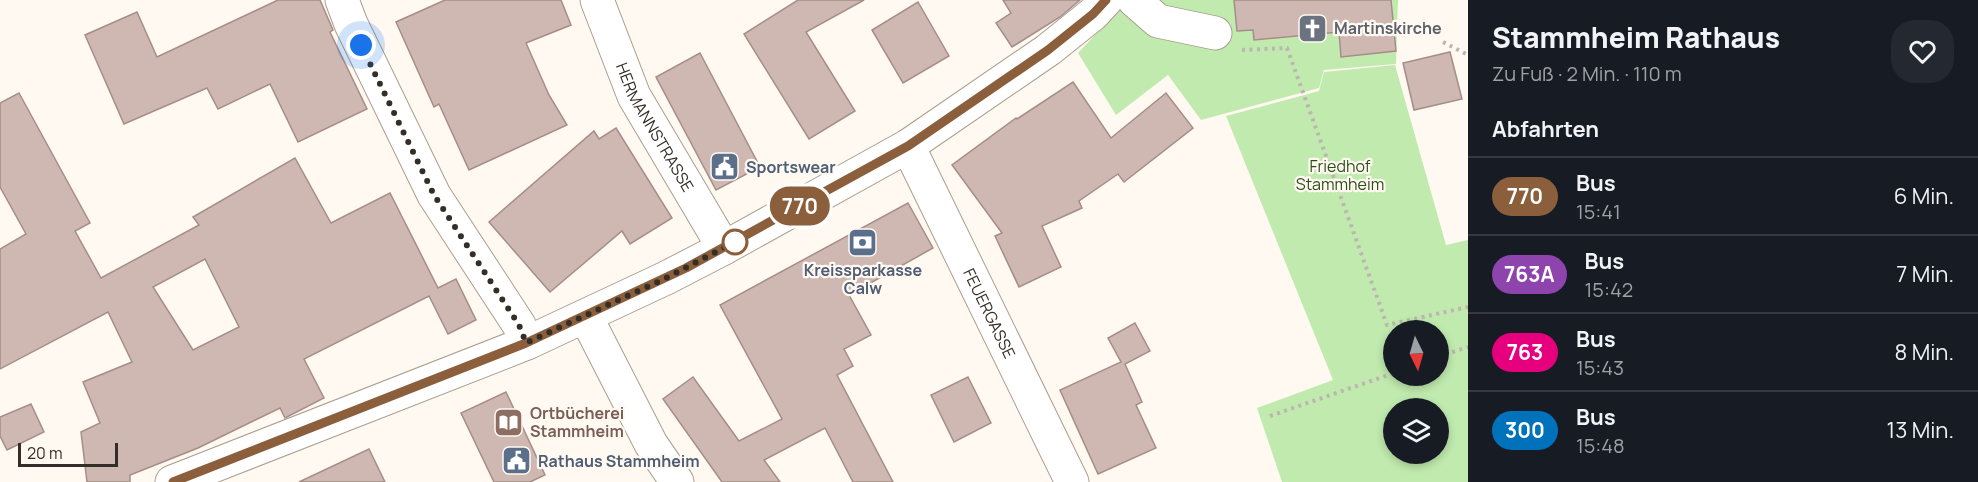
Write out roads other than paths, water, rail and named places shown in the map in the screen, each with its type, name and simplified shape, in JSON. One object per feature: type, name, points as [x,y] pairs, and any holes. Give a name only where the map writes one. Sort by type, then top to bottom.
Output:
[{"type":"street","points":[[342,0],[351,24],[434,195],[519,325],[526,343]]},
{"type":"street","name":"HERMANNSTRASSE","points":[[597,0],[634,96],[724,248]]},
{"type":"street","points":[[1134,0],[1158,21],[1215,33]]},
{"type":"street","points":[[172,482],[526,343],[586,317],[724,248],[908,146],[1048,50],[1095,5]]},
{"type":"street","name":"FEUERGASSE","points":[[908,146],[1072,482]]},
{"type":"street","points":[[586,317],[651,444],[677,482]]},
{"type":"place","name":"Martinskirche","points":[[1313,28]]},
{"type":"place","name":"Sportswear","points":[[725,167]]},
{"type":"place","name":"Kreissparkasse Calw","points":[[863,242]]},
{"type":"place","name":"Ortbücherei Stammheim","points":[[509,422]]},
{"type":"place","name":"Rathaus Stammheim","points":[[517,461]]},
{"type":"park label","name":"Friedhof Stammheim","points":[[1340,175]]}]
